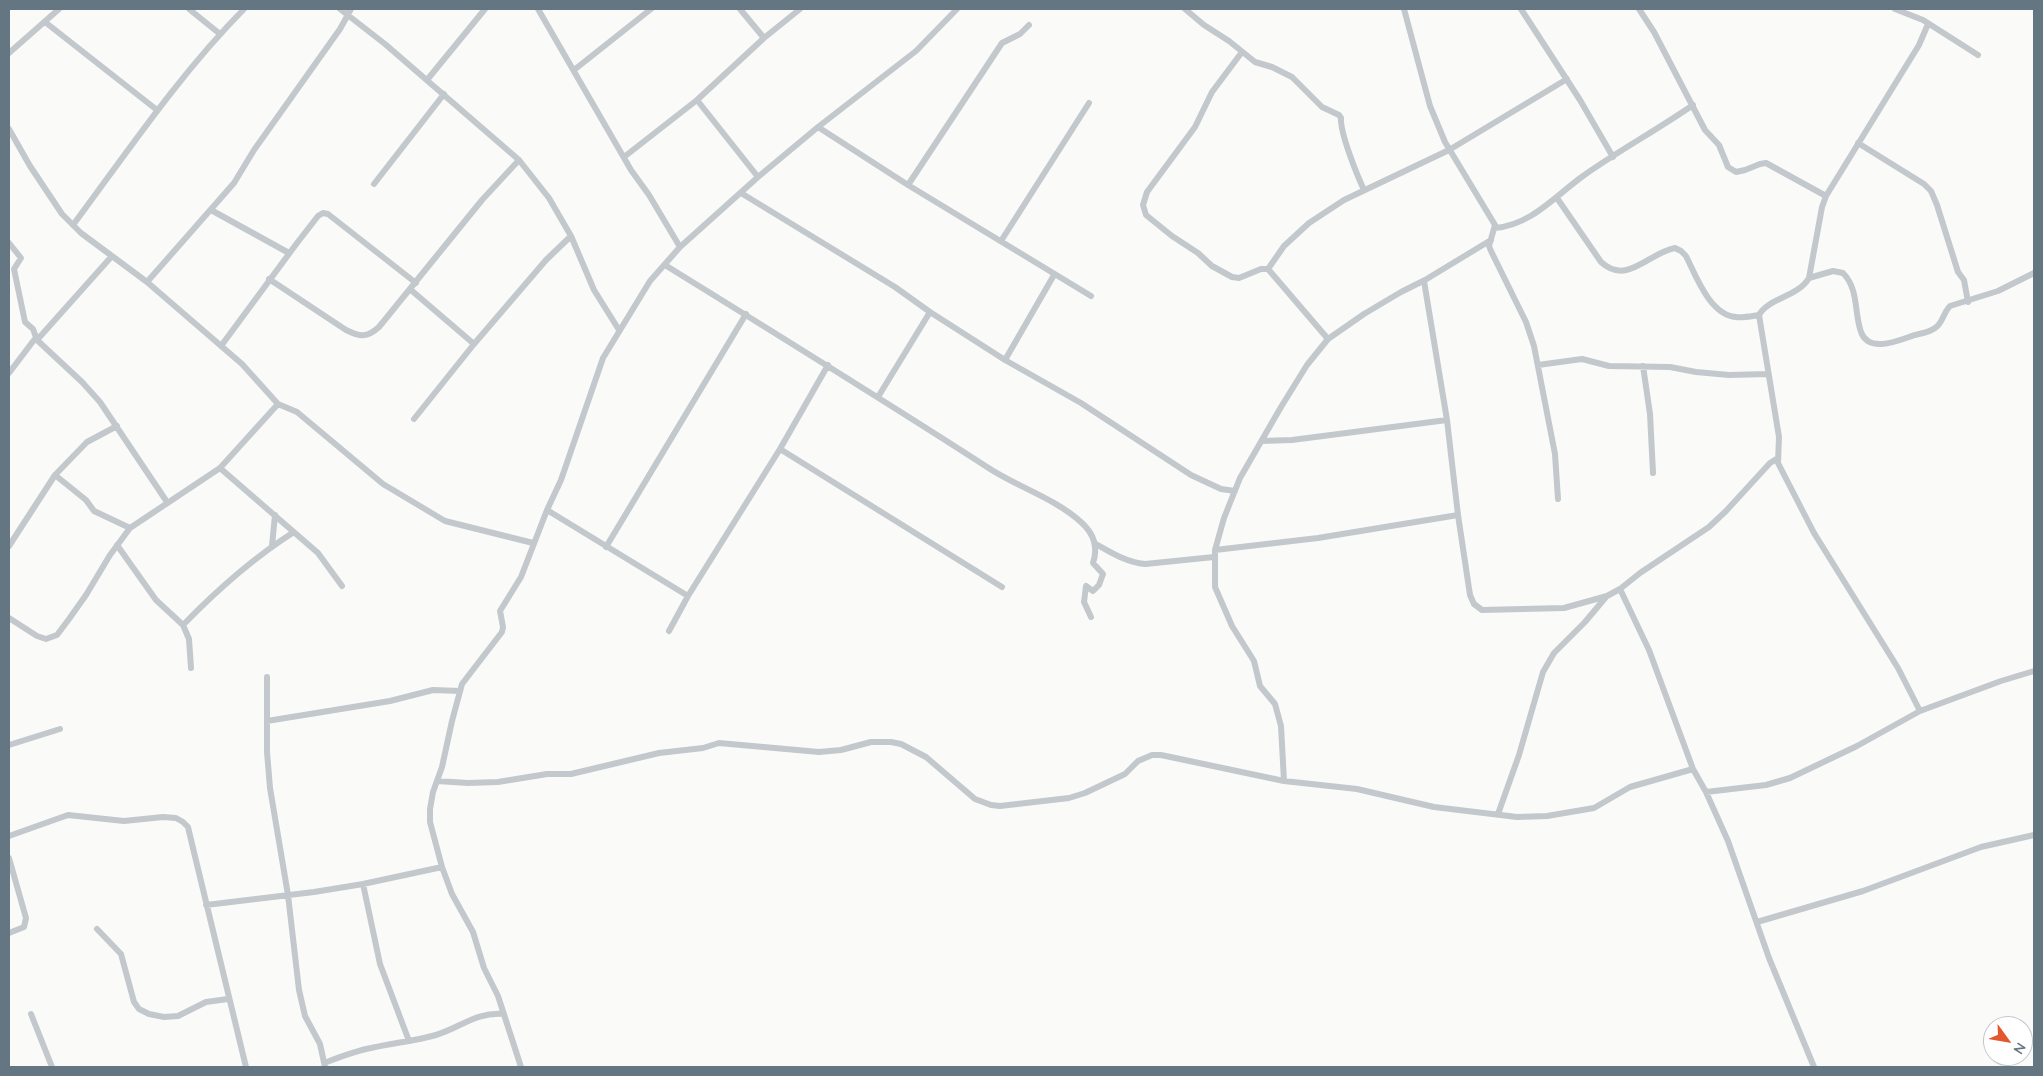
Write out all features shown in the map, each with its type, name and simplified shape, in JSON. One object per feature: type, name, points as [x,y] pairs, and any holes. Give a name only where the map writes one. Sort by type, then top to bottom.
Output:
[{"type":"street","points":[[9,53],[59,9]]},
{"type":"street","points":[[189,9],[220,34]]},
{"type":"street","points":[[73,225],[194,62],[244,9]]},
{"type":"street","points":[[340,9],[349,12],[519,160],[549,198],[571,236],[594,290],[618,330]]},
{"type":"street","points":[[427,80],[485,9]]},
{"type":"street","points":[[538,9],[624,157],[680,247]]},
{"type":"street","points":[[574,70],[651,9]]},
{"type":"street","points":[[740,9],[764,38]]},
{"type":"street","points":[[624,157],[697,100],[764,38],[800,9]]},
{"type":"street","points":[[521,1067],[504,1014],[484,968],[473,932],[452,894],[442,867],[430,822],[430,809],[460,691],[469,674],[486,655],[502,632],[500,611],[521,577],[533,543],[561,480],[603,358],[618,330],[650,281],[680,247],[818,127],[916,51],[957,9]]},
{"type":"street","points":[[1185,9],[1255,62],[1272,66],[1288,74],[1322,107],[1339,115],[1341,118],[1340,127],[1355,172],[1364,190]]},
{"type":"street","points":[[1404,9],[1430,106],[1449,150],[1491,217],[1495,228],[1490,251],[1526,322],[1538,364],[1555,454],[1558,499]]},
{"type":"street","points":[[1521,9],[1567,79],[1613,157]]},
{"type":"street","points":[[1639,9],[1654,32],[1705,130],[1719,145],[1731,170],[1736,172],[1766,163],[1826,196]]},
{"type":"street","points":[[1895,9],[1908,13],[1978,54]]},
{"type":"street","points":[[147,282],[234,183],[246,161],[340,30],[349,12]]},
{"type":"street","points":[[45,22],[157,110]]},
{"type":"street","points":[[1920,712],[1903,676],[1814,534],[1778,463],[1779,437],[1759,315],[1762,309],[1805,285],[1809,278],[1822,207],[1826,196],[1919,46],[1928,24]]},
{"type":"street","points":[[908,185],[1002,43],[1020,34],[1029,25]]},
{"type":"street","points":[[1242,52],[1212,92],[1195,127],[1148,192],[1143,206],[1146,215],[1172,236],[1198,253],[1212,266],[1232,277],[1239,278],[1261,269],[1268,269],[1328,340]]},
{"type":"street","points":[[1268,269],[1284,246],[1309,223],[1364,190],[1449,150],[1567,79]]},
{"type":"street","points":[[374,184],[444,94]]},
{"type":"street","points":[[697,100],[758,178]]},
{"type":"street","points":[[1001,241],[1089,103]]},
{"type":"street","points":[[1495,228],[1506,227],[1527,219],[1557,198],[1582,177],[1656,131],[1692,105]]},
{"type":"street","points":[[818,127],[908,185],[1091,296]]},
{"type":"street","points":[[9,129],[30,166],[62,214],[73,225],[147,282],[242,364],[278,404],[297,412],[383,484],[445,521],[533,543]]},
{"type":"street","points":[[1858,143],[1924,184],[1931,191],[1951,244],[1958,272],[1964,280],[1968,302]]},
{"type":"street","points":[[269,279],[346,330],[359,336],[368,336],[375,332],[482,200],[519,160]]},
{"type":"street","points":[[741,193],[895,287],[1005,360],[1081,403],[1191,475],[1221,488],[1235,490]]},
{"type":"street","points":[[1557,198],[1601,262],[1608,268],[1616,272],[1624,272],[1653,256],[1675,248],[1686,256],[1707,298],[1718,309],[1726,315],[1735,317],[1759,315]]},
{"type":"street","points":[[210,210],[289,253]]},
{"type":"street","points":[[221,346],[269,279],[318,216],[323,213],[328,214],[416,283]]},
{"type":"street","points":[[414,419],[474,344],[546,260],[571,236]]},
{"type":"street","points":[[1284,781],[1281,726],[1275,704],[1260,686],[1254,661],[1232,626],[1214,587],[1214,553],[1224,518],[1240,478],[1307,365],[1328,340],[1364,314],[1424,281],[1491,240]]},
{"type":"street","points":[[9,242],[21,258],[14,269],[25,322],[33,328],[37,340],[82,382],[100,402],[166,502]]},
{"type":"street","points":[[9,373],[34,340],[37,340],[112,256]]},
{"type":"street","points":[[665,265],[828,365],[994,472],[1065,510],[1083,523],[1096,544],[1134,563],[1145,564],[1458,515]]},
{"type":"street","points":[[1809,278],[1834,271],[1843,273],[1848,278],[1858,307],[1861,333],[1871,343],[1895,342],[1928,333],[1942,322],[1946,310],[1950,306],[1956,303],[1968,302],[1998,291],[2034,273]]},
{"type":"street","points":[[1005,360],[1054,275]]},
{"type":"street","points":[[1424,281],[1447,420],[1470,595],[1477,608],[1482,610],[1564,608],[1606,596],[1620,589],[1709,526],[1770,463],[1778,458]]},
{"type":"street","points":[[410,290],[474,344]]},
{"type":"street","points":[[878,397],[930,312]]},
{"type":"street","points":[[606,547],[746,314]]},
{"type":"street","points":[[1538,364],[1582,359],[1608,366],[1670,366],[1696,372],[1729,375],[1768,374]]},
{"type":"street","points":[[669,631],[688,596],[780,449],[828,365]]},
{"type":"street","points":[[1643,366],[1650,414],[1653,473]]},
{"type":"street","points":[[9,618],[37,636],[46,639],[53,638],[86,595],[117,545],[130,528],[166,502],[179,496],[220,468],[278,404]]},
{"type":"street","points":[[1262,441],[1292,440],[1447,420]]},
{"type":"street","points":[[9,546],[54,475],[87,442],[117,426]]},
{"type":"street","points":[[780,449],[1002,587]]},
{"type":"street","points":[[220,468],[318,553],[342,586]]},
{"type":"street","points":[[54,475],[86,500],[94,510],[130,528]]},
{"type":"street","points":[[547,510],[688,596]]},
{"type":"street","points":[[272,546],[275,515]]},
{"type":"street","points":[[183,625],[214,593],[272,546],[294,532]]},
{"type":"street","points":[[1091,617],[1084,602],[1086,586],[1093,591],[1100,586],[1103,574],[1093,564],[1096,544]]},
{"type":"street","points":[[117,545],[156,600],[183,625],[189,639],[192,668]]},
{"type":"street","points":[[1620,589],[1649,650],[1693,769],[1706,792],[1728,841],[1769,958],[1814,1067]]},
{"type":"street","points":[[1498,814],[1519,755],[1542,672],[1554,653],[1585,622],[1606,596]]},
{"type":"street","points":[[1706,792],[1766,785],[1790,778],[1857,746],[1920,712],[2000,681],[2034,671]]},
{"type":"street","points":[[267,677],[267,752],[270,788],[288,895],[299,990],[306,1016],[320,1044],[324,1065],[355,1052],[438,1034],[485,1014],[504,1014]]},
{"type":"street","points":[[267,722],[390,701],[434,690],[460,691]]},
{"type":"street","points":[[9,745],[60,729]]},
{"type":"street","points":[[437,780],[468,783],[498,782],[547,774],[571,774],[659,753],[702,748],[719,743],[819,752],[841,750],[871,742],[891,742],[901,744],[936,764],[975,799],[991,805],[1000,806],[1051,800],[1085,793],[1126,774],[1134,764],[1152,755],[1196,761],[1284,781],[1357,789],[1434,807],[1532,817],[1579,812],[1594,808],[1630,787],[1693,769]]},
{"type":"street","points":[[9,836],[68,815],[124,821],[163,816],[176,818],[188,827],[228,999],[246,1067]]},
{"type":"street","points":[[1757,922],[1863,891],[1981,848],[2034,835]]},
{"type":"street","points":[[9,858],[26,918],[24,927],[9,933]]},
{"type":"street","points":[[206,905],[363,884],[442,867]]},
{"type":"street","points":[[363,884],[380,964],[409,1041]]},
{"type":"street","points":[[97,929],[121,954],[134,1002],[140,1009],[149,1014],[178,1016],[206,1002],[228,999]]},
{"type":"street","points":[[31,1014],[52,1067]]}]
